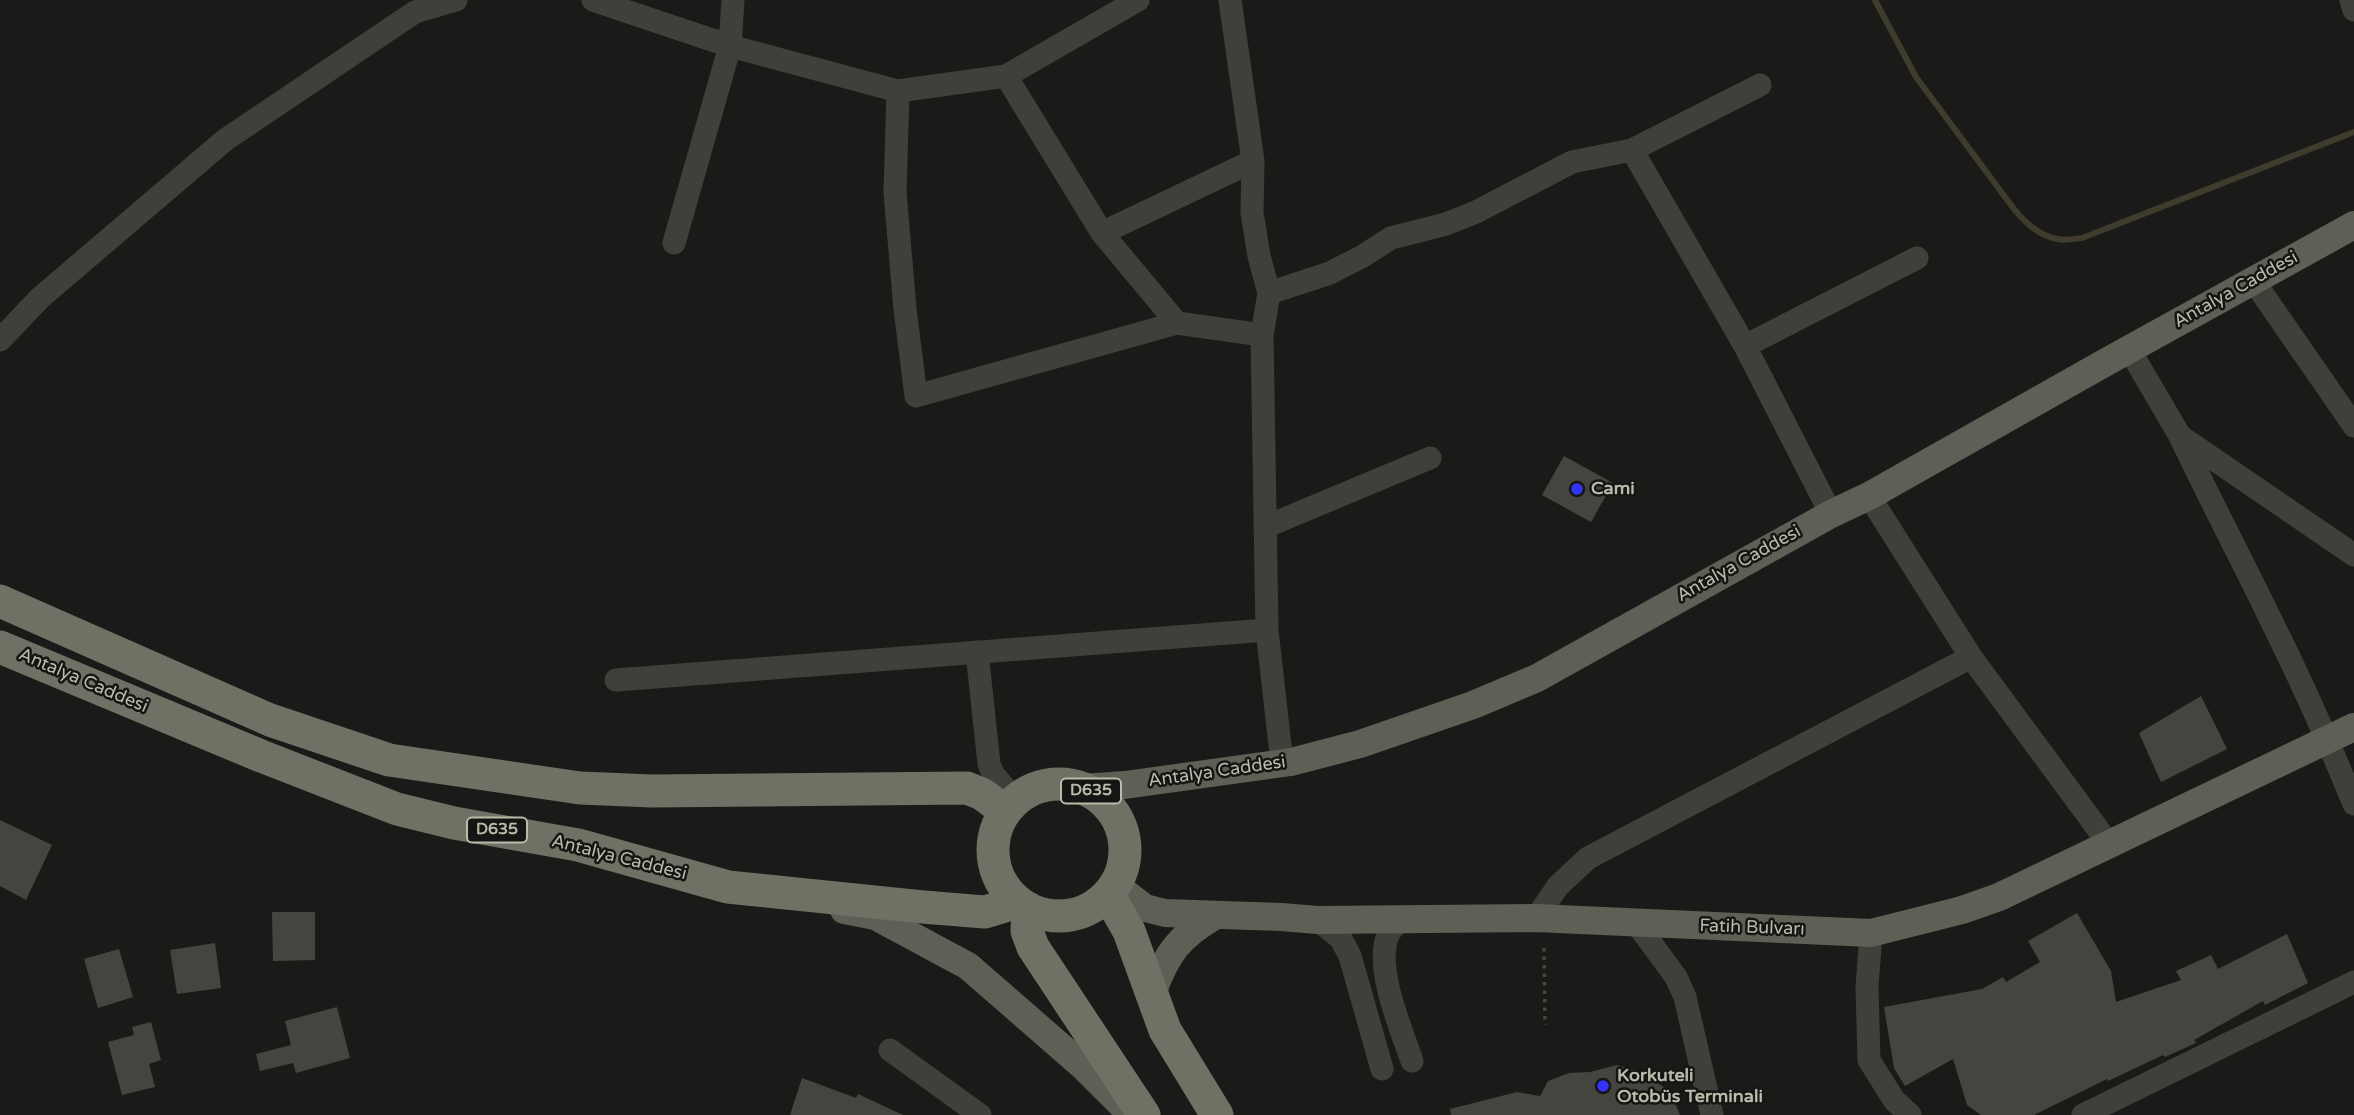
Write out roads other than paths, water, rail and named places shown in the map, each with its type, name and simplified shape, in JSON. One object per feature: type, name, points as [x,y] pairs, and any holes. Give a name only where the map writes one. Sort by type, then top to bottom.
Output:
[{"type":"highway","points":[[0,601],[270,720],[389,760],[580,788],[652,792],[967,788],[982,793],[1010,806],[995,832],[994,865],[1003,886],[1023,905],[1027,931],[1033,947],[1144,1115]]},
{"type":"highway","name":"Antalya Caddesi","points":[[0,647],[261,756],[397,809],[454,823],[578,845],[732,887],[985,912],[1023,905]]},
{"type":"highway","name":"D635","points":[[1010,806],[1030,790],[1051,784],[1083,788],[1109,806],[1124,834],[1126,845],[1124,866],[1112,890],[1091,908],[1070,915],[1048,915],[1023,905]]},
{"type":"highway","points":[[1112,890],[1165,1030],[1217,1115]]},
{"type":"main road","name":"Antalya Caddesi","points":[[1083,788],[1125,785],[1282,763],[1360,744],[1473,705],[1536,678],[1831,514],[1869,496],[2354,225]]},
{"type":"main road","name":"Fatih Bulvarı","points":[[1112,890],[1145,908],[1166,914],[1318,920],[1536,918],[1871,933],[1987,901],[2354,727]]},
{"type":"main road","points":[[732,887],[875,916],[968,966],[1084,1067],[1132,1115]]},
{"type":"main road","points":[[1152,993],[1160,971],[1174,947],[1194,927],[1216,915]]},
{"type":"street","points":[[0,340],[40,298],[225,140],[415,12],[456,0]]},
{"type":"street","points":[[593,0],[730,46],[898,91],[1006,76],[1138,0]]},
{"type":"street","points":[[674,243],[730,46],[733,0]]},
{"type":"street","points":[[1230,0],[1253,161],[1252,213],[1269,293],[1262,335],[1267,630],[1282,763]]},
{"type":"street","points":[[2351,0],[2354,10]]},
{"type":"street","points":[[1006,76],[1102,233],[1177,323]]},
{"type":"street","points":[[1269,293],[1330,273],[1391,238],[1446,224],[1476,212],[1572,162],[1632,150],[1760,85]]},
{"type":"street","points":[[898,91],[895,192],[916,396],[1177,323],[1262,335]]},
{"type":"street","points":[[1632,150],[1745,346],[1831,514]]},
{"type":"street","points":[[1102,233],[1253,161]]},
{"type":"street","points":[[1745,346],[1917,258]]},
{"type":"street","points":[[2253,280],[2354,426]]},
{"type":"street","points":[[2129,349],[2180,436],[2268,613],[2328,739],[2354,804]]},
{"type":"street","points":[[2180,436],[2354,555]]},
{"type":"street","points":[[1265,527],[1430,458]]},
{"type":"street","points":[[1869,496],[1971,657],[2109,844]]},
{"type":"street","points":[[615,680],[1267,630]]},
{"type":"street","points":[[977,652],[989,764],[1010,806]]},
{"type":"street","points":[[1536,918],[1558,886],[1588,858],[1971,657]]},
{"type":"street","points":[[1404,918],[1390,930],[1384,946],[1383,964],[1412,1061]]},
{"type":"street","points":[[1318,920],[1341,939],[1350,956],[1382,1069]]},
{"type":"street","points":[[1637,924],[1676,977],[1685,997],[1712,1115]]},
{"type":"street","points":[[1871,933],[1867,986],[1869,1060],[1894,1100],[1910,1115]]},
{"type":"street","points":[[2084,1115],[2354,982]]},
{"type":"street","points":[[890,1050],[980,1115]]},
{"type":"waterway","points":[[1875,0],[1916,77],[2018,214],[2036,230],[2050,237],[2064,240],[2082,238],[2354,132]]},
{"type":"place","name":"Cami","points":[[1577,489]]},
{"type":"place","name":"Korkuteli Otobüs Terminali","points":[[1603,1086]]}]
